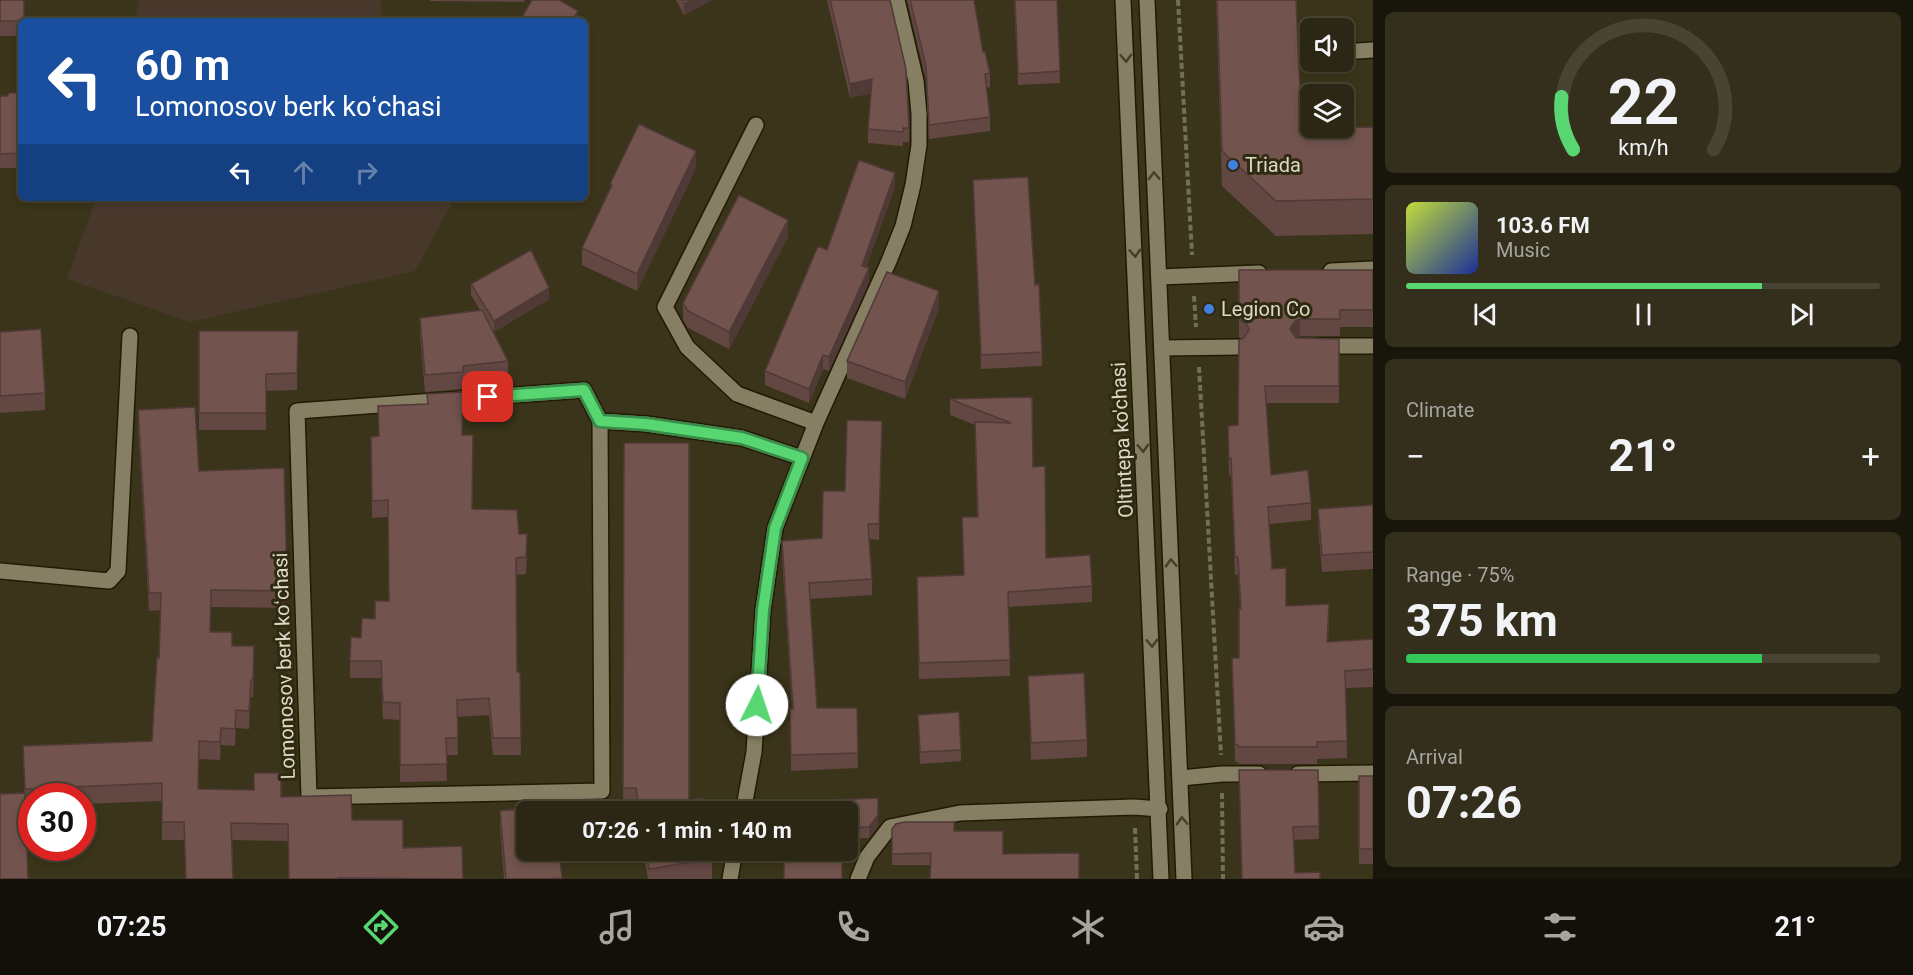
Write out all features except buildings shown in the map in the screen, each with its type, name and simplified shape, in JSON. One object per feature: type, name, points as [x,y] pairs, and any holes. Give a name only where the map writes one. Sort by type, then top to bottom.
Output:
[{"type":"street","points":[[745,801],[754,752],[763,610],[775,528],[816,423],[890,261],[903,226],[913,185],[919,145],[919,114],[916,81],[897,0]]},
{"type":"street","name":"Oltintepa ko'chasi","points":[[1123,0],[1160,809],[1161,879]]},
{"type":"street","points":[[1147,0],[1184,879]]},
{"type":"street","points":[[756,125],[666,307],[687,347],[737,394],[816,423]]},
{"type":"street","points":[[1313,271],[1373,269]]},
{"type":"street","points":[[1159,277],[1278,273]]},
{"type":"street","points":[[0,571],[108,580],[118,571],[130,336]]},
{"type":"street","points":[[1300,346],[1373,346]]},
{"type":"street","points":[[1162,348],[1239,347]]},
{"type":"street","name":"Lomonosov berk koʻchasi","points":[[584,390],[600,421],[602,791],[309,797],[297,411],[584,390]]},
{"type":"street","points":[[600,421],[646,424],[742,438],[802,458]]},
{"type":"street","points":[[1158,778],[1222,774],[1373,773]]},
{"type":"street","points":[[858,879],[867,857],[890,827],[960,813],[1134,807],[1160,809]]},
{"type":"street","points":[[730,879],[733,861]]},
{"type":"path","points":[[1178,0],[1192,262]]},
{"type":"path","points":[[1194,286],[1197,333]]},
{"type":"path","points":[[1198,357],[1222,774],[1223,879]]},
{"type":"shaded area","points":[[139,0],[381,0],[382,18],[136,18]]},
{"type":"shaded area","points":[[95,201],[453,201],[415,271],[190,322],[67,279]]},
{"type":"place","name":"Triada","points":[[1233,165]]},
{"type":"place","name":"Legion Co","points":[[1209,309]]},
{"type":"route","points":[[488,397],[584,390],[600,421],[646,424],[742,438],[802,458],[775,528],[763,610],[757,705]]}]
